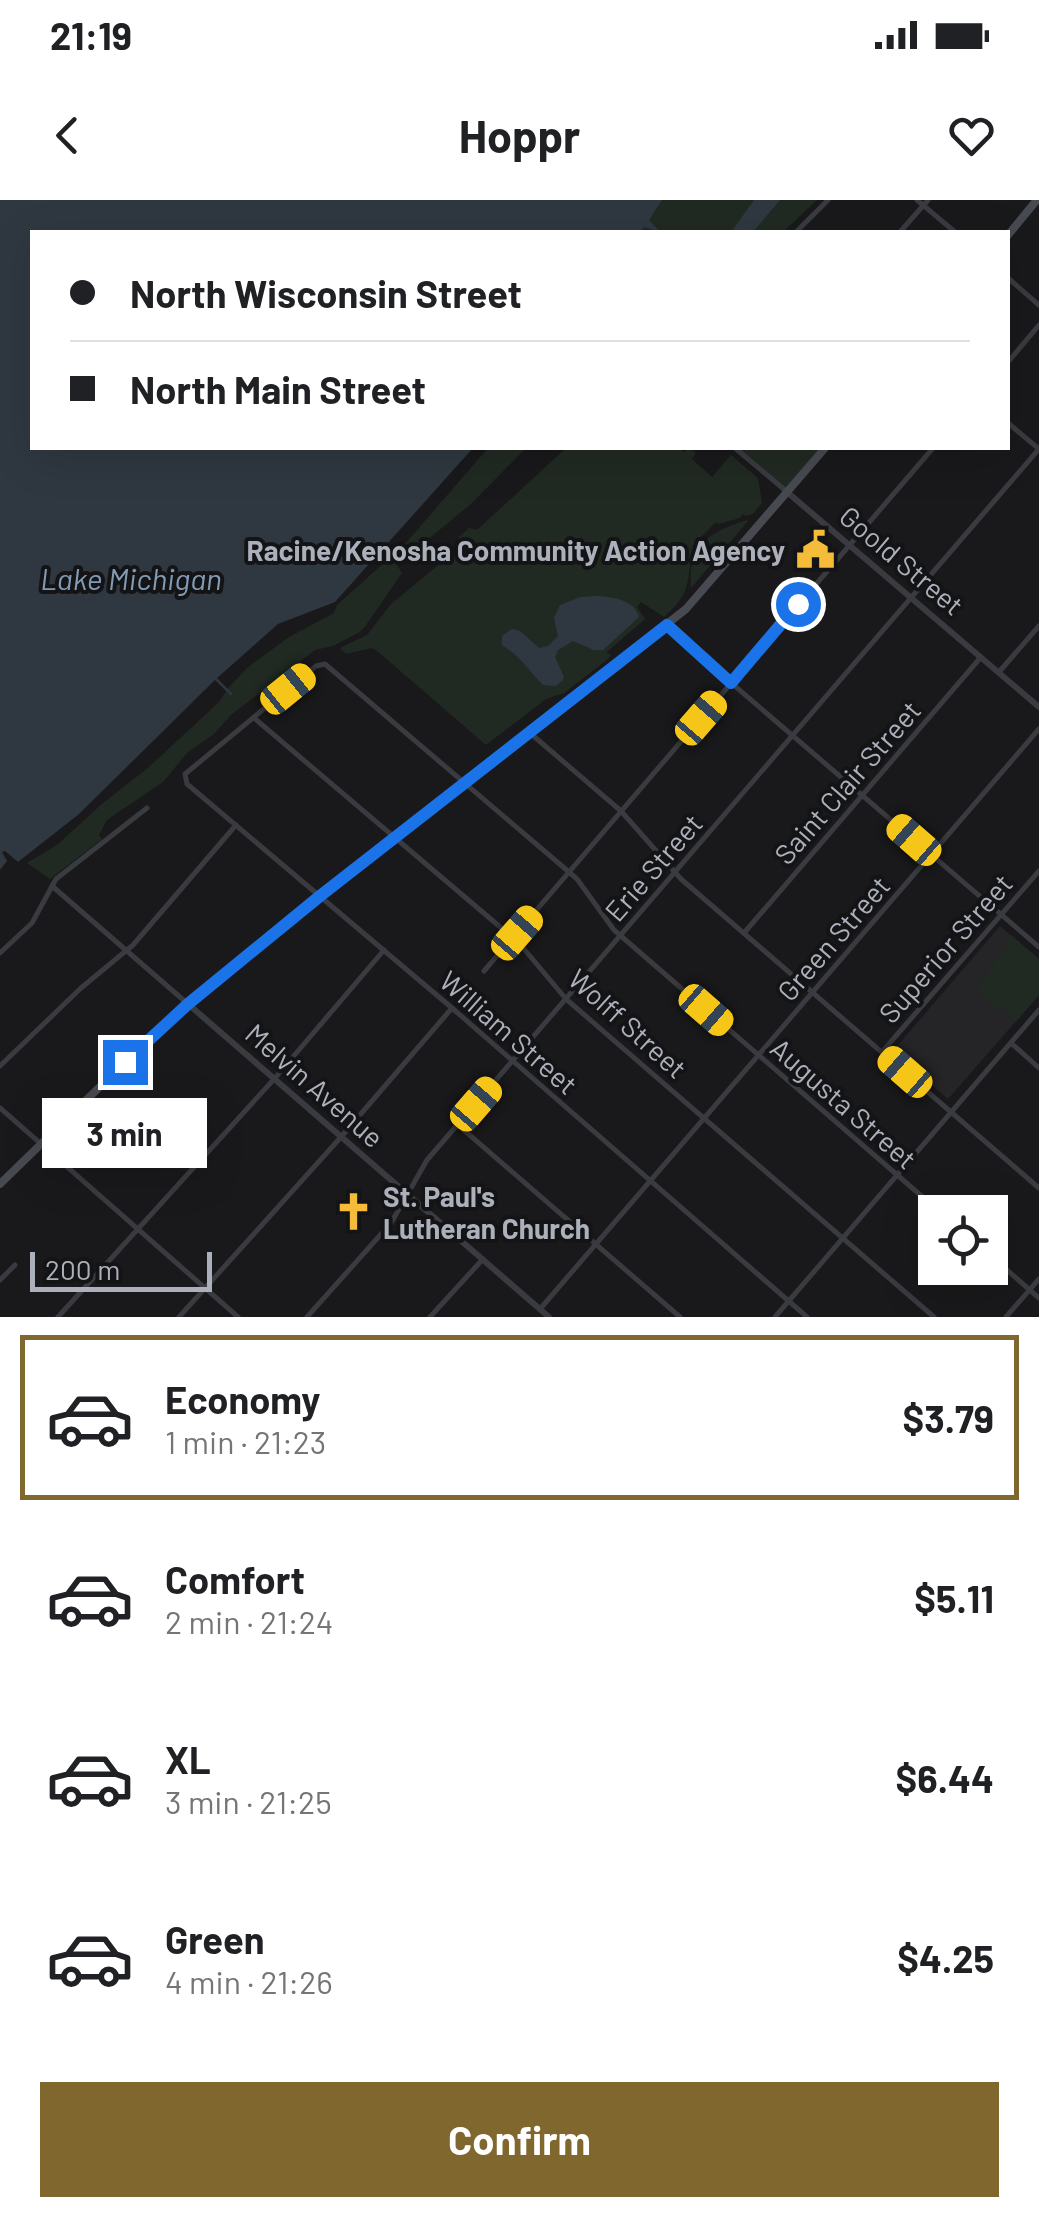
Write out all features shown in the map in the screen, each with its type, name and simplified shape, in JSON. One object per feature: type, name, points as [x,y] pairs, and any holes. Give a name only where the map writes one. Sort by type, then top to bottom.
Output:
[{"type":"main road","points":[[1010,233],[1037,200]]},
{"type":"main road","points":[[0,1184],[188,1004],[694,601],[822,450]]},
{"type":"street","points":[[798,230],[828,200]]},
{"type":"street","points":[[916,200],[925,203],[952,230]]},
{"type":"street","points":[[902,230],[925,203]]},
{"type":"street","points":[[1010,280],[1039,305]]},
{"type":"street","points":[[1010,360],[1039,326]]},
{"type":"street","points":[[1010,424],[1039,449]]},
{"type":"street","name":"Erie Street","points":[[307,1317],[391,1224],[427,1160],[1039,449]]},
{"type":"street","name":"Goold Street","points":[[737,450],[1039,706]]},
{"type":"street","points":[[484,970],[931,450]]},
{"type":"street","points":[[667,625],[1039,947]]},
{"type":"street","points":[[999,672],[1039,626]]},
{"type":"street","name":"Saint Clair Street","points":[[744,932],[981,657]]},
{"type":"street","name":"Augusta Street","points":[[253,717],[322,664],[328,666],[570,872],[620,936],[920,1195]]},
{"type":"street","name":"William Street","points":[[253,717],[185,774],[188,784],[807,1317]]},
{"type":"street","name":"Wolff Street","points":[[253,717],[512,938],[566,999],[934,1317]]},
{"type":"street","name":"Green Street","points":[[540,1309],[1039,729]]},
{"type":"street","points":[[530,733],[621,812],[675,872],[1039,1188]]},
{"type":"street","points":[[0,953],[32,923],[56,880],[147,808]]},
{"type":"street","points":[[0,1066],[80,988],[126,950],[236,825]]},
{"type":"street","name":"Superior Street","points":[[882,1052],[1039,871]]},
{"type":"street","name":"Melvin Avenue","points":[[52,886],[550,1317]]},
{"type":"street","points":[[58,1317],[384,950]]},
{"type":"street","points":[[178,1317],[342,1137],[452,1008]]},
{"type":"street","points":[[775,1317],[1039,1010]]},
{"type":"street","points":[[1010,1043],[1039,1068]]},
{"type":"street","points":[[0,1108],[238,1317]]},
{"type":"street","points":[[458,1125],[680,1317]]},
{"type":"street","points":[[434,1316],[483,1260]]},
{"type":"street","points":[[0,1280],[15,1265]]},
{"type":"street","points":[[1008,1271],[1039,1298]]},
{"type":"street","points":[[1006,1317],[1039,1279]]},
{"type":"shaded area","points":[[662,200],[817,200],[785,230],[641,230]]},
{"type":"shaded area","points":[[486,450],[524,450],[472,503],[397,565],[402,573],[358,633],[315,650],[231,715],[214,734],[188,752],[163,782],[107,820],[99,835],[102,839],[50,879],[27,863],[57,845],[149,767],[219,702],[247,668],[289,637],[334,613],[337,605],[405,544]]},
{"type":"shaded area","points":[[564,450],[692,450],[696,453],[692,459],[712,477],[731,455],[758,478],[762,503],[753,514],[716,522],[697,541],[684,592],[664,617],[641,602],[637,607],[645,619],[606,653],[611,654],[608,659],[564,693],[546,699],[486,745],[376,650],[346,654],[340,648],[367,635],[391,604],[459,548],[458,538],[469,528],[477,530]]},
{"type":"shaded area","points":[[737,450],[823,450],[787,492]]},
{"type":"shaded area","points":[[747,520],[691,588],[693,561],[703,542]]},
{"type":"shaded area","points":[[1000,926],[1039,959],[1039,995],[948,1099],[893,1051]]},
{"type":"shaded area","points":[[1011,935],[1039,959],[1039,995],[1016,1022],[975,987],[1011,945],[1006,940]]},
{"type":"water","name":"Lake Michigan","points":[[0,200],[662,200],[649,220],[658,230],[30,230],[30,450],[471,450],[335,602],[278,624],[216,679],[79,814],[18,862],[2,852],[7,861],[0,870]]},
{"type":"water","points":[[754,200],[780,200],[755,230],[732,230]]},
{"type":"water","points":[[597,596],[628,603],[639,617],[603,650],[573,641],[558,650],[555,657],[564,677],[556,686],[543,685],[502,645],[502,636],[512,629],[539,648],[548,646],[558,636],[554,618],[560,605]]},
{"type":"waterway","points":[[216,679],[231,694]]},
{"type":"place","name":"Racine/Kenosha Community Action Agency","points":[[815,550]]},
{"type":"place","name":"St. Paul's Lutheran Church","points":[[353,1212]]},
{"type":"route","points":[[125,1062],[188,1004],[320,896],[667,625],[731,683],[798,604]]}]
